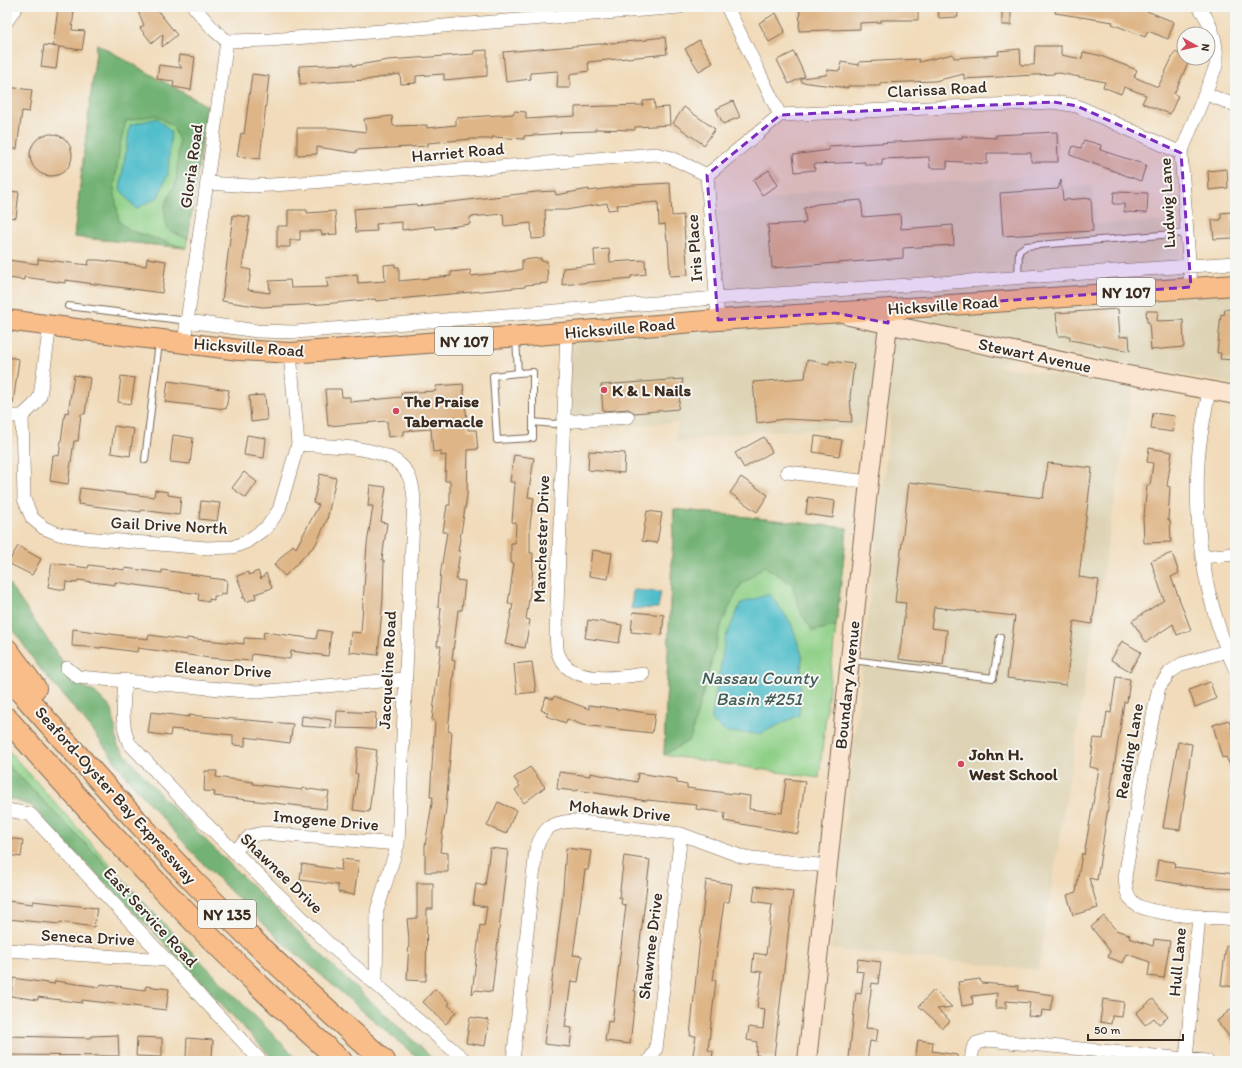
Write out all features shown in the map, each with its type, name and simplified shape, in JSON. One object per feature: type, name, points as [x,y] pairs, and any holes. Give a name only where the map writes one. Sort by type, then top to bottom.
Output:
[{"type":"highway","points":[[7,650],[135,820]]},
{"type":"highway","name":"Seaford-Oyster Bay Expressway","points":[[7,676],[135,820],[197,885],[322,1006],[384,1061]]},
{"type":"highway","name":"Seaford-Oyster Bay Expressway","points":[[7,719],[114,839],[176,905],[239,967],[341,1061]]},
{"type":"highway","points":[[7,733],[114,839]]},
{"type":"highway","points":[[239,967],[324,1061]]},
{"type":"highway","points":[[322,1006],[399,1061]]},
{"type":"main road","name":"Hicksville Road","points":[[7,320],[240,350],[290,354],[718,320],[835,313],[889,316],[1235,284]]},
{"type":"main road","name":"Stewart Avenue","points":[[889,316],[1118,373],[1235,395]]},
{"type":"main road","name":"Boundary Avenue","points":[[807,1061],[869,482],[889,316]]},
{"type":"street","points":[[7,22],[16,7]]},
{"type":"street","points":[[194,7],[215,31],[227,41],[270,40],[680,7]]},
{"type":"street","points":[[707,175],[780,115],[727,7]]},
{"type":"street","name":"Ludwig Lane","points":[[1191,287],[1181,153],[1206,94],[1216,66],[1217,57],[1214,38],[1208,18],[1199,7]]},
{"type":"street","name":"Gloria Road","points":[[184,343],[227,41]]},
{"type":"street","points":[[1206,94],[1235,105]]},
{"type":"street","name":"Clarissa Road","points":[[780,115],[1054,102],[1077,106],[1181,153]]},
{"type":"street","name":"Harriet Road","points":[[207,183],[252,186],[288,184],[656,154],[672,158],[707,175]]},
{"type":"street","name":"Iris Place","points":[[707,175],[718,320]]},
{"type":"street","name":"Hicksville Road","points":[[188,321],[257,331],[295,332],[716,298],[1235,263]]},
{"type":"street","points":[[7,416],[22,416],[35,404],[40,396],[50,325]]},
{"type":"street","name":"Manchester Drive","points":[[567,332],[556,634],[558,652],[564,663],[579,674],[615,678],[643,674]]},
{"type":"street","name":"Gail Drive North","points":[[22,416],[24,500],[32,518],[44,528],[59,534],[207,548],[233,547],[246,542],[267,527],[278,510],[298,444],[290,354]]},
{"type":"street","points":[[1209,390],[1198,462],[1197,509],[1202,557],[1211,603],[1227,651],[1235,669]]},
{"type":"street","points":[[563,422],[628,417]]},
{"type":"street","name":"Jacqueline Road","points":[[298,444],[380,453],[395,461],[409,475],[414,499],[404,679],[398,844],[377,910],[376,983]]},
{"type":"street","points":[[787,472],[869,482]]},
{"type":"street","points":[[1202,557],[1235,554]]},
{"type":"street","name":"Reading Lane","points":[[1199,916],[1153,911],[1140,908],[1127,894],[1126,877],[1149,735],[1159,687],[1170,672],[1182,664],[1227,651]]},
{"type":"street","name":"Eleanor Drive","points":[[68,668],[78,677],[256,692],[404,679]]},
{"type":"street","name":"Shawnee Drive","points":[[125,680],[123,723],[124,731],[129,743],[194,812],[331,946],[466,1061]]},
{"type":"street","name":"East Service Road","points":[[7,810],[30,814],[259,1060]]},
{"type":"street","name":"Mohawk Drive","points":[[513,1061],[536,849],[546,830],[557,822],[573,821],[682,834],[743,857],[828,866]]},
{"type":"street","name":"Imogene Drive","points":[[234,852],[250,836],[263,833],[398,844]]},
{"type":"street","name":"Shawnee Drive","points":[[649,1061],[656,1049],[682,834]]},
{"type":"street","points":[[1199,916],[1235,919]]},
{"type":"street","name":"Hull Lane","points":[[1186,1059],[1199,916]]},
{"type":"street","name":"Seneca Drive","points":[[7,950],[167,960]]},
{"type":"street","points":[[971,1061],[973,1048],[977,1043],[988,1040],[1207,1061]]},
{"type":"lane","points":[[1018,277],[1019,251],[1026,246],[1186,232]]},
{"type":"lane","points":[[68,306],[188,321]]},
{"type":"lane","points":[[516,337],[518,373]]},
{"type":"lane","points":[[145,460],[159,340]]},
{"type":"lane","points":[[533,372],[533,438],[497,440],[493,376],[518,373],[533,372]]},
{"type":"lane","points":[[533,422],[554,424],[563,422]]},
{"type":"lane","points":[[850,660],[993,678],[1000,637]]},
{"type":"highlighted area","points":[[1054,102],[1077,106],[1181,153],[1191,287],[890,309],[888,323],[835,313],[718,320],[707,175],[780,115]]},
{"type":"shaded area","points":[[1063,175],[1064,188],[1093,186],[1096,224],[1178,221],[1184,294],[1235,290],[1235,384],[1036,348],[995,365],[1133,388],[1038,970],[831,949],[891,411],[854,428],[747,432],[675,443],[678,422],[565,431],[570,340],[724,328],[715,213],[823,189]]},
{"type":"green space","points":[[97,44],[207,106],[186,248],[74,237]]},
{"type":"green space","points":[[97,44],[207,106],[188,239],[170,231],[165,223],[165,205],[176,182],[179,141],[173,127],[156,115],[126,121],[120,146],[114,188],[119,222],[132,231],[186,248],[74,237]]},
{"type":"green space","points":[[674,509],[847,528],[819,778],[664,755]]},
{"type":"green space","points":[[674,509],[847,528],[836,626],[813,631],[802,615],[792,584],[764,566],[740,586],[722,623],[690,740],[664,755]]},
{"type":"green space","points":[[7,581],[78,684],[96,693],[112,709],[118,746],[164,799],[338,971],[431,1057],[439,1061],[421,1061],[279,939],[199,860],[128,779],[91,728],[37,665],[7,620]]},
{"type":"green space","points":[[7,749],[9,751],[157,917],[7,764]]},
{"type":"green space","points":[[7,764],[299,1061],[275,1061],[165,944],[51,828],[32,806],[7,798]]},
{"type":"water","points":[[157,118],[171,132],[168,174],[158,197],[136,209],[120,189],[130,125]]},
{"type":"water","points":[[633,590],[661,592],[658,608],[631,609]]},
{"type":"water","name":"Nassau County Basin #251","points":[[770,594],[791,623],[802,655],[799,715],[760,734],[726,732],[711,721],[725,639],[741,603]]},
{"type":"building","points":[[136,7],[155,7],[177,35],[162,47],[163,34],[152,43],[140,28],[144,25]]},
{"type":"building","points":[[800,7],[918,7],[918,20],[881,20],[881,22],[860,23],[860,29],[799,31]]},
{"type":"building","points":[[938,7],[957,7],[958,17],[939,18]]},
{"type":"building","points":[[1002,7],[1011,7],[1011,25],[1002,25]]},
{"type":"building","points":[[1056,7],[1137,7],[1174,22],[1168,39],[1148,31],[1145,37],[1112,24],[1113,22],[1055,13]]},
{"type":"building","points":[[58,8],[74,10],[72,30],[85,31],[82,50],[53,46]]},
{"type":"building","points":[[776,13],[785,33],[769,42],[759,23]]},
{"type":"building","points":[[665,37],[667,54],[588,62],[589,71],[570,74],[570,88],[557,88],[558,71],[530,73],[531,79],[506,82],[503,52],[647,40]]},
{"type":"building","points":[[699,40],[713,63],[699,71],[685,49]]},
{"type":"building","points":[[44,45],[59,47],[56,69],[41,67]]},
{"type":"building","points":[[1035,46],[1061,46],[1061,55],[1082,59],[1083,52],[1098,55],[1137,70],[1134,77],[1158,87],[1175,52],[1176,66],[1187,66],[1174,94],[1178,96],[1170,114],[1142,103],[1146,95],[1124,87],[1121,94],[1103,87],[1105,82],[1054,72],[1054,74],[964,79],[964,74],[935,81],[880,83],[880,86],[848,86],[848,88],[801,82],[801,78],[826,75],[827,70],[840,71],[841,62],[859,65],[859,62],[919,59],[919,62],[953,54],[954,58],[999,55],[998,51],[1020,49],[1021,65],[1034,65]]},
{"type":"building","points":[[487,50],[487,76],[444,80],[444,74],[416,76],[416,83],[401,84],[400,74],[366,80],[300,84],[299,66],[353,64],[353,66],[388,60],[474,54],[474,51]]},
{"type":"building","points":[[794,52],[805,76],[789,84],[777,60]]},
{"type":"building","points":[[179,55],[195,57],[191,90],[173,87],[174,81],[157,79],[159,65],[182,68],[178,63]]},
{"type":"building","points":[[252,74],[269,76],[260,159],[237,156],[241,133],[244,134]]},
{"type":"building","points":[[7,87],[32,90],[29,112],[22,111],[17,149],[7,148]]},
{"type":"building","points":[[654,100],[655,108],[669,107],[670,125],[635,127],[635,130],[595,129],[595,131],[560,132],[561,133],[524,136],[524,139],[492,137],[492,139],[472,139],[428,143],[428,146],[356,150],[356,153],[317,147],[317,154],[297,155],[297,128],[334,128],[366,132],[364,119],[392,116],[393,126],[427,125],[427,128],[456,125],[456,118],[514,114],[514,111],[526,112],[526,119],[575,116],[575,107],[643,105],[643,101]]},
{"type":"building","points":[[733,101],[740,117],[723,124],[716,109]]},
{"type":"building","points":[[684,107],[715,129],[704,145],[673,123]]},
{"type":"building","points":[[1057,132],[1058,162],[1031,162],[1031,153],[987,153],[987,164],[947,161],[947,168],[930,168],[929,157],[882,159],[882,165],[865,165],[865,162],[814,164],[815,170],[795,172],[793,155],[829,150],[829,146],[962,138],[962,136],[996,138],[996,135]]},
{"type":"building","points":[[47,134],[55,134],[63,137],[69,143],[72,155],[69,167],[63,173],[55,176],[47,176],[39,173],[33,167],[30,159],[30,151],[33,143],[39,137]]},
{"type":"building","points":[[1084,140],[1101,145],[1100,150],[1146,165],[1141,181],[1070,155],[1073,146],[1081,148]]},
{"type":"building","points":[[1227,169],[1228,188],[1209,190],[1208,171]]},
{"type":"building","points":[[769,170],[778,185],[762,195],[753,180]]},
{"type":"building","points":[[1061,180],[1063,200],[1091,198],[1093,231],[1003,236],[1000,193],[1058,189]]},
{"type":"building","points":[[670,183],[672,216],[683,215],[688,275],[670,276],[668,240],[665,224],[659,225],[658,202],[617,205],[618,209],[608,210],[607,203],[566,210],[545,210],[546,238],[532,239],[531,223],[504,226],[503,214],[470,217],[470,224],[435,229],[434,226],[402,230],[402,222],[376,224],[377,231],[356,232],[354,209],[416,204],[417,206],[536,192],[555,191],[556,195],[589,189],[589,191],[633,185]]},
{"type":"building","points":[[7,191],[19,192],[16,218],[7,217]]},
{"type":"building","points":[[1114,192],[1148,193],[1147,213],[1124,212],[1124,204],[1113,204]]},
{"type":"building","points":[[861,200],[863,217],[900,214],[901,229],[953,225],[954,245],[903,248],[903,258],[772,268],[768,225],[802,223],[803,225],[803,223],[806,222],[804,208],[817,204]]},
{"type":"building","points":[[288,210],[307,210],[307,213],[335,211],[337,234],[322,235],[321,231],[300,231],[300,240],[290,240],[290,247],[277,247],[277,226],[288,226]]},
{"type":"building","points":[[1231,212],[1233,238],[1214,239],[1212,220],[1221,220],[1221,213]]},
{"type":"building","points":[[233,215],[250,217],[242,268],[251,270],[248,290],[270,293],[269,281],[290,280],[291,288],[328,287],[326,278],[357,274],[358,283],[385,281],[384,265],[395,264],[395,267],[399,267],[399,281],[451,276],[451,272],[470,270],[471,276],[515,271],[522,269],[522,260],[541,258],[541,261],[547,261],[548,283],[525,285],[525,287],[376,301],[375,299],[323,304],[262,307],[222,301]]},
{"type":"building","points":[[609,249],[610,262],[645,260],[646,274],[631,276],[631,278],[562,285],[563,268],[595,265],[594,250]]},
{"type":"building","points":[[147,258],[166,261],[162,293],[65,280],[65,283],[24,277],[24,280],[7,278],[7,260],[38,264],[38,259],[88,265],[89,260],[98,260],[146,266]]},
{"type":"building","points":[[1118,309],[1120,337],[1129,336],[1130,351],[1070,340],[1070,336],[1058,336],[1056,313]]},
{"type":"building","points":[[1225,309],[1235,310],[1234,360],[1220,359],[1221,353],[1217,353],[1221,314],[1224,315]]},
{"type":"building","points":[[1146,311],[1158,311],[1157,321],[1183,320],[1184,347],[1151,350],[1149,322],[1147,322]]},
{"type":"building","points":[[7,357],[19,359],[13,404],[7,403]]},
{"type":"building","points":[[807,360],[829,364],[830,361],[854,364],[850,397],[852,422],[784,419],[757,423],[753,382],[805,378]]},
{"type":"building","points":[[74,375],[90,378],[85,414],[81,414],[78,441],[74,441],[68,484],[50,481],[53,455],[59,456],[65,412],[68,413]]},
{"type":"building","points":[[121,376],[135,378],[131,404],[118,402]]},
{"type":"building","points":[[683,379],[678,409],[635,413],[628,409],[603,411],[601,385]]},
{"type":"building","points":[[168,381],[229,390],[226,409],[165,402]]},
{"type":"building","points":[[463,384],[468,430],[476,430],[478,449],[468,450],[467,496],[458,551],[460,551],[456,580],[465,581],[462,610],[458,610],[452,660],[455,661],[448,731],[452,732],[446,808],[440,852],[448,853],[448,872],[425,872],[425,846],[433,797],[430,797],[435,721],[432,720],[441,646],[437,646],[441,608],[438,607],[441,570],[447,532],[443,532],[447,505],[450,505],[450,481],[445,481],[446,455],[441,456],[441,451],[433,452],[431,429],[404,431],[404,435],[388,437],[387,421],[328,426],[325,389],[341,389],[342,397],[350,397],[350,402],[402,397],[401,393],[436,391],[436,386]]},
{"type":"building","points":[[265,395],[267,420],[251,422],[249,396]]},
{"type":"building","points":[[1153,413],[1175,416],[1173,432],[1151,429]]},
{"type":"building","points":[[114,426],[134,429],[130,456],[111,453]]},
{"type":"building","points":[[173,435],[193,438],[190,464],[170,462]]},
{"type":"building","points":[[247,435],[266,438],[264,458],[244,455]]},
{"type":"building","points":[[815,436],[842,440],[839,456],[813,452]]},
{"type":"building","points":[[764,437],[772,452],[744,468],[735,453]]},
{"type":"building","points":[[1149,448],[1172,452],[1167,486],[1170,487],[1168,520],[1170,520],[1171,542],[1144,543],[1143,516],[1147,485],[1150,485],[1153,463],[1147,462]]},
{"type":"building","points":[[589,451],[625,453],[624,473],[588,470]]},
{"type":"building","points":[[514,455],[534,458],[528,497],[534,498],[530,524],[530,553],[533,553],[532,579],[526,619],[530,620],[525,648],[505,644],[513,604],[508,604],[514,563],[511,563],[511,543],[515,543],[516,523],[512,522],[515,482],[510,482]]},
{"type":"building","points":[[1048,463],[1092,468],[1079,577],[1099,580],[1092,624],[1074,621],[1066,685],[1007,678],[1015,616],[934,607],[931,628],[947,630],[943,665],[899,659],[906,603],[895,602],[909,482],[1043,498]]},
{"type":"building","points":[[244,472],[257,482],[246,498],[232,488]]},
{"type":"building","points":[[320,474],[336,478],[327,520],[316,544],[285,576],[274,565],[293,545],[296,548],[319,505],[313,503]]},
{"type":"building","points":[[741,477],[768,495],[757,512],[730,493]]},
{"type":"building","points":[[370,485],[386,487],[381,522],[387,523],[382,560],[384,560],[383,598],[378,655],[349,652],[351,632],[361,633],[367,544],[373,506],[368,506]]},
{"type":"building","points":[[80,488],[154,497],[155,490],[168,492],[168,495],[181,497],[179,515],[78,504]]},
{"type":"building","points":[[808,497],[835,501],[833,518],[806,514]]},
{"type":"building","points":[[201,501],[220,503],[217,521],[199,519]]},
{"type":"building","points":[[647,511],[662,513],[657,543],[642,541]]},
{"type":"building","points":[[18,546],[41,559],[32,575],[8,563]]},
{"type":"building","points":[[592,550],[612,553],[608,579],[589,576]]},
{"type":"building","points":[[1172,553],[1179,573],[1171,577],[1191,630],[1177,635],[1173,624],[1146,642],[1132,621],[1164,600],[1151,561]]},
{"type":"building","points":[[52,563],[88,568],[89,565],[162,573],[162,570],[211,577],[210,578],[227,580],[226,594],[221,593],[220,596],[214,596],[214,600],[209,599],[209,602],[198,600],[199,594],[115,582],[115,585],[78,580],[77,583],[66,582],[65,590],[48,587]]},
{"type":"building","points":[[258,571],[261,579],[266,573],[272,588],[255,594],[256,598],[246,602],[245,598],[242,598],[244,596],[237,576],[248,572],[249,575]]},
{"type":"building","points":[[633,612],[664,615],[662,635],[631,632]]},
{"type":"building","points":[[588,620],[622,625],[619,643],[585,638]]},
{"type":"building","points":[[73,629],[148,639],[149,635],[187,640],[187,638],[244,644],[244,638],[263,639],[264,632],[316,639],[318,630],[331,632],[328,656],[291,651],[290,659],[252,654],[251,661],[210,658],[138,648],[137,652],[101,647],[72,646]]},
{"type":"building","points":[[1122,641],[1141,652],[1130,671],[1111,660]]},
{"type":"building","points":[[532,662],[536,692],[517,694],[514,664]]},
{"type":"building","points":[[1116,677],[1130,679],[1127,702],[1124,702],[1097,880],[1089,878],[1098,908],[1073,915],[1067,895],[1076,892],[1082,853],[1084,855],[1099,769],[1090,767],[1094,738],[1103,739],[1107,712],[1111,713]]},
{"type":"building","points":[[1210,682],[1216,699],[1195,707],[1189,690]]},
{"type":"building","points":[[554,696],[589,709],[589,705],[655,714],[652,733],[582,725],[567,719],[566,723],[546,716],[548,713],[541,710],[546,697],[553,699]]},
{"type":"building","points":[[337,711],[376,713],[375,729],[336,728]]},
{"type":"building","points":[[151,712],[189,717],[189,715],[293,724],[290,743],[245,737],[245,746],[233,745],[233,735],[171,729],[170,736],[148,733]]},
{"type":"building","points":[[302,716],[331,720],[331,728],[301,726]]},
{"type":"building","points":[[1229,720],[1235,742],[1235,776],[1226,757],[1222,758],[1213,725]]},
{"type":"building","points":[[1178,742],[1192,744],[1180,830],[1163,828]]},
{"type":"building","points":[[358,747],[377,750],[369,812],[353,810],[358,774],[355,773]]},
{"type":"building","points":[[530,767],[545,787],[524,803],[515,790],[520,786],[514,778]]},
{"type":"building","points":[[205,771],[217,771],[216,777],[253,782],[253,784],[329,792],[326,809],[214,796],[215,792],[204,791]]},
{"type":"building","points":[[559,772],[590,776],[590,773],[637,782],[638,773],[677,779],[677,783],[687,785],[687,788],[750,796],[749,809],[782,813],[786,779],[805,781],[798,834],[724,821],[725,813],[696,809],[697,805],[647,801],[577,790],[557,789]]},
{"type":"building","points":[[498,802],[516,810],[506,834],[487,826]]},
{"type":"building","points":[[7,838],[23,840],[21,857],[7,855]]},
{"type":"building","points":[[490,848],[508,850],[492,992],[476,990],[472,994],[480,925],[484,926],[487,907],[473,905],[476,884],[485,886]]},
{"type":"building","points":[[566,848],[591,851],[588,870],[585,870],[573,955],[582,956],[578,982],[571,981],[565,1027],[572,1028],[570,1047],[544,1044],[562,903]]},
{"type":"building","points":[[624,856],[650,860],[634,991],[636,991],[630,1044],[605,1041],[608,1021],[612,1022],[626,905],[621,904],[622,898],[619,898]]},
{"type":"building","points":[[342,859],[359,861],[354,895],[338,892],[338,885],[300,880],[302,864],[341,870]]},
{"type":"building","points":[[1158,860],[1175,862],[1174,867],[1235,874],[1235,889],[1199,887],[1155,880]]},
{"type":"building","points":[[706,880],[732,884],[729,902],[724,902],[713,980],[716,980],[708,1050],[713,1051],[712,1061],[692,1061],[696,1036],[690,1036]]},
{"type":"building","points":[[417,883],[433,883],[433,909],[427,909],[426,981],[407,980],[409,939],[407,919],[417,918]]},
{"type":"building","points":[[755,886],[793,891],[774,1057],[756,1055],[757,1042],[747,1040],[749,1027],[763,1029],[765,1009],[757,1008],[762,972],[752,971],[754,953],[766,955],[772,904],[753,901]]},
{"type":"building","points":[[7,901],[33,904],[33,901],[97,908],[94,927],[60,922],[60,924],[7,919]]},
{"type":"building","points":[[1104,916],[1116,930],[1130,935],[1129,938],[1153,946],[1154,939],[1170,941],[1164,978],[1148,976],[1150,962],[1127,954],[1123,963],[1108,957],[1110,951],[1091,927]]},
{"type":"building","points":[[1226,946],[1235,947],[1235,987],[1221,985]]},
{"type":"building","points":[[858,959],[881,962],[878,984],[872,983],[866,1028],[878,1029],[876,1042],[870,1041],[867,1060],[849,1058],[856,993],[861,994],[864,972],[856,971]]},
{"type":"building","points":[[13,978],[54,984],[55,981],[100,987],[101,984],[145,990],[146,986],[169,989],[166,1010],[82,1000],[82,1003],[38,997],[38,1000],[11,996]]},
{"type":"building","points":[[980,979],[981,983],[1019,986],[1018,990],[1053,995],[1050,1011],[1042,1010],[1041,1017],[1028,1016],[1030,1003],[1006,1001],[1006,1008],[996,1008],[997,993],[972,996],[973,1004],[962,1006],[958,982]]},
{"type":"building","points":[[435,989],[450,1003],[448,1005],[456,1012],[446,1024],[423,1002]]},
{"type":"building","points":[[934,990],[952,1007],[937,1009],[950,1021],[943,1028],[919,1006]]},
{"type":"building","points":[[1103,999],[1124,1002],[1122,1017],[1112,1016],[1111,1024],[1100,1022]]},
{"type":"building","points":[[1153,999],[1168,1017],[1159,1024],[1154,1018],[1145,1025],[1136,1013]]},
{"type":"building","points":[[1235,1006],[1235,1044],[1217,1021]]},
{"type":"building","points":[[470,1017],[489,1020],[485,1046],[466,1043]]},
{"type":"building","points":[[118,1035],[119,1056],[7,1055],[7,1036],[91,1038],[91,1036]]},
{"type":"building","points":[[137,1037],[162,1038],[162,1057],[136,1056]]},
{"type":"building","points":[[187,1038],[213,1040],[212,1058],[186,1057]]},
{"type":"building","points":[[918,1040],[933,1042],[932,1051],[957,1055],[957,1061],[915,1061]]},
{"type":"place","name":"K & L Nails","points":[[604,390]]},
{"type":"place","name":"The Praise Tabernacle","points":[[396,411]]},
{"type":"place","name":"John H. West School","points":[[961,764]]}]
